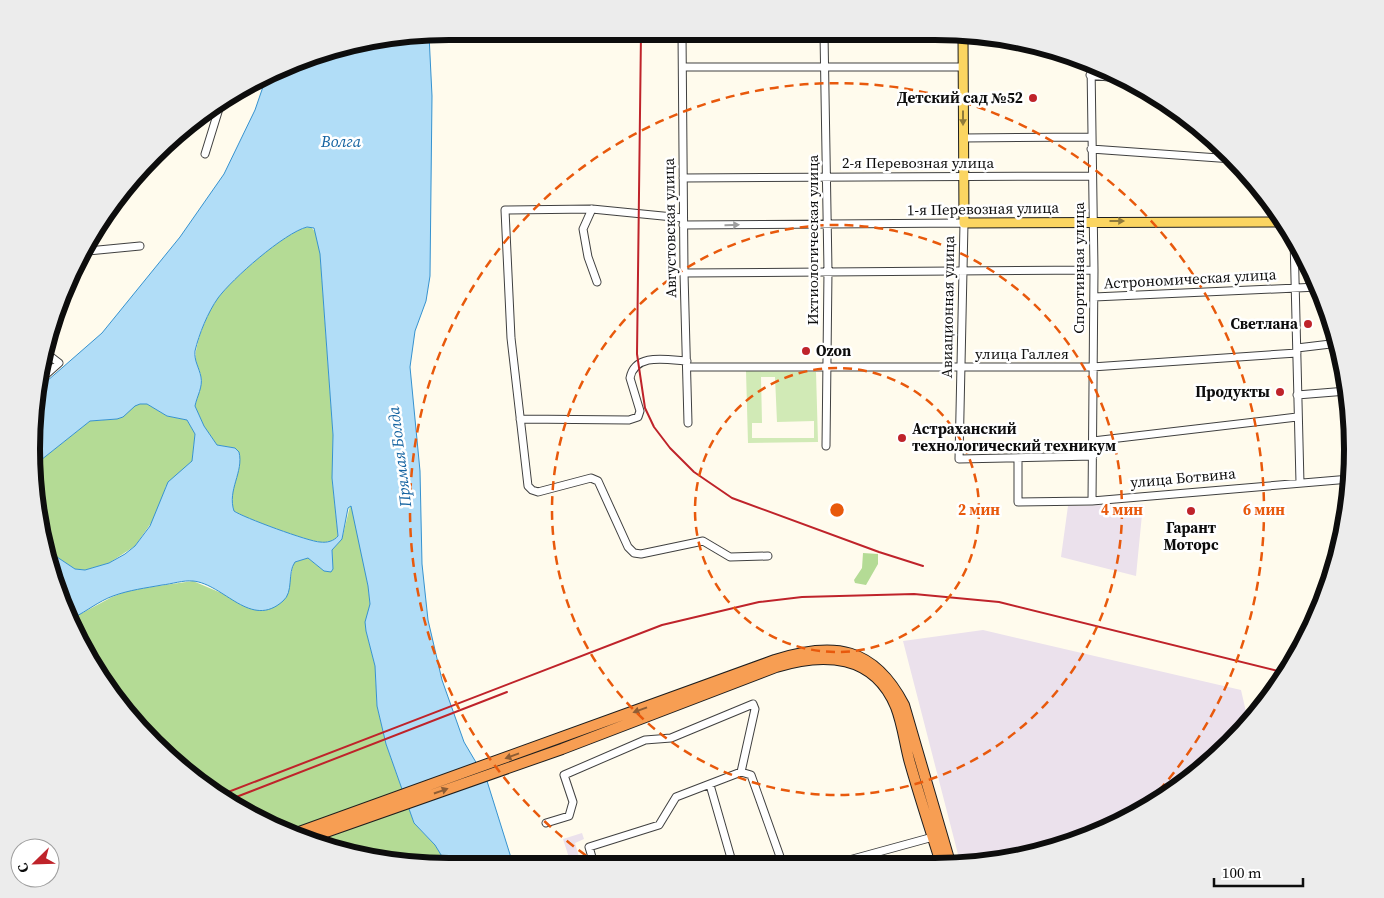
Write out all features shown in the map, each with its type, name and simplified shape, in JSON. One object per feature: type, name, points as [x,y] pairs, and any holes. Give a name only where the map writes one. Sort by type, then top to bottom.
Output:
[{"type":"highway","points":[[560,744],[798,652],[820,649],[843,652],[863,658],[880,670],[894,686],[904,705],[948,858]]},
{"type":"highway","points":[[304,831],[361,815],[784,665],[820,657],[842,660],[874,675],[886,689],[896,708],[910,764],[939,858]]},
{"type":"highway","points":[[315,835],[361,815]]},
{"type":"main road","name":"Авиационная улица","points":[[963,41],[964,223]]},
{"type":"main road","name":"1-я Перевозная улица","points":[[964,223],[1093,221],[1275,222]]},
{"type":"street","name":"Августовская улица","points":[[682,40],[683,222],[688,423]]},
{"type":"street","name":"Ихтиологическая улица","points":[[824,40],[828,224],[826,446]]},
{"type":"street","points":[[683,67],[963,67]]},
{"type":"street","name":"Спортивная улица","points":[[1091,70],[1094,270],[1092,501]]},
{"type":"street","points":[[1090,75],[1104,77]]},
{"type":"street","points":[[205,154],[218,112]]},
{"type":"street","points":[[963,138],[1091,137]]},
{"type":"street","points":[[1091,149],[1222,158]]},
{"type":"street","name":"2-я Перевозная улица","points":[[683,178],[1092,176]]},
{"type":"street","points":[[592,209],[583,228],[588,257],[597,282]]},
{"type":"street","name":"1-я Перевозная улица","points":[[520,419],[511,338],[505,210],[592,209],[683,222],[964,223]]},
{"type":"street","name":"Авиационная улица","points":[[964,223],[959,459],[1018,459]]},
{"type":"street","points":[[91,251],[140,246]]},
{"type":"street","points":[[1294,254],[1300,483]]},
{"type":"street","name":"Астрономическая улица","points":[[684,273],[1094,270]]},
{"type":"street","name":"Астрономическая улица","points":[[1094,297],[1311,287]]},
{"type":"street","name":"улица Галлея","points":[[520,419],[629,420],[638,417],[640,411],[630,378],[631,371],[644,360],[687,364],[826,367],[1092,367],[1297,351],[1331,345]]},
{"type":"street","points":[[47,374],[60,363],[51,356]]},
{"type":"street","points":[[1297,395],[1340,392]]},
{"type":"street","points":[[1093,442],[1297,417]]},
{"type":"street","points":[[520,419],[528,486],[538,492],[591,478],[598,481],[628,547],[634,553],[641,554],[703,542],[730,557],[768,556]]},
{"type":"street","points":[[1018,459],[1093,456]]},
{"type":"street","name":"улица Ботвина","points":[[1018,459],[1018,502],[1092,501],[1343,479]]},
{"type":"street","points":[[546,823],[569,816],[573,802],[564,774],[645,740],[671,738],[752,704],[754,709],[741,772]]},
{"type":"street","points":[[592,858],[589,847],[659,825],[676,797],[741,772],[751,776],[780,858]]},
{"type":"street","points":[[710,785],[731,858]]},
{"type":"street","points":[[856,858],[933,837]]},
{"type":"shaded area","points":[[1143,504],[1136,576],[1061,557],[1068,506]]},
{"type":"shaded area","points":[[983,630],[1241,690],[1247,714],[1205,757],[1162,789],[1116,816],[1092,827],[1041,844],[988,855],[959,857],[903,641]]},
{"type":"shaded area","points":[[582,833],[584,839],[575,843],[579,858],[569,858],[563,839]]},
{"type":"green space","points":[[311,227],[317,234],[320,254],[333,435],[332,478],[338,536],[325,542],[314,541],[291,534],[234,511],[232,503],[240,459],[239,452],[235,448],[217,445],[204,426],[195,406],[201,388],[196,351],[204,323],[214,304],[247,268],[262,256],[290,235]]},
{"type":"green space","points":[[746,371],[816,372],[818,442],[748,443]],"holes":[[[761,377],[775,377],[777,422],[814,421],[814,438],[752,438],[752,423],[762,423]]]},
{"type":"green space","points":[[147,404],[167,416],[187,420],[195,434],[192,461],[166,486],[156,516],[135,546],[109,563],[85,570],[75,569],[54,555],[43,502],[40,460],[90,421],[123,417],[135,405]]},
{"type":"green space","points":[[350,506],[353,509],[368,586],[370,604],[366,631],[375,666],[377,706],[386,744],[414,823],[435,845],[443,858],[396,855],[343,844],[292,827],[244,803],[222,789],[179,757],[141,719],[95,654],[76,616],[112,597],[130,590],[193,581],[226,595],[243,606],[289,587],[295,562],[308,558],[324,571],[333,569],[332,550],[342,539]]},
{"type":"green space","points":[[863,553],[878,554],[878,564],[866,585],[855,583],[854,580],[862,568]]},
{"type":"water","name":"Волга","points":[[429,41],[432,96],[430,276],[426,301],[415,331],[410,367],[420,471],[422,564],[428,620],[442,680],[464,742],[487,781],[511,858],[443,858],[435,845],[414,823],[386,744],[377,706],[375,666],[365,622],[370,604],[368,586],[351,506],[348,508],[342,539],[332,550],[333,569],[331,572],[324,571],[308,558],[295,562],[291,571],[290,588],[286,597],[271,609],[260,611],[249,608],[216,589],[189,581],[119,594],[108,598],[76,616],[62,580],[54,555],[75,569],[85,570],[109,563],[135,546],[150,526],[168,482],[192,461],[195,434],[187,420],[167,416],[147,404],[140,404],[123,417],[90,421],[40,460],[41,422],[46,382],[102,333],[180,237],[224,174],[255,110],[264,84],[292,71],[343,54],[369,48],[396,43]],"holes":[[[307,227],[314,228],[320,254],[333,435],[332,478],[338,536],[325,542],[314,541],[291,534],[234,511],[232,503],[239,467],[239,452],[235,448],[217,445],[204,426],[195,406],[201,388],[195,351],[204,323],[218,298],[246,269],[272,247],[297,231]]]},
{"type":"railway","points":[[641,40],[637,354],[645,408],[654,427],[670,448],[694,472],[732,498],[879,552],[923,566]]},
{"type":"railway","points":[[227,792],[662,625],[759,602],[802,597],[914,594],[999,602],[1278,671]]},
{"type":"railway","points":[[235,797],[507,692]]},
{"type":"place","name":"Детский сад №52","points":[[1033,98]]},
{"type":"place","name":"Светлана","points":[[1308,324]]},
{"type":"place","name":"Ozon","points":[[806,351]]},
{"type":"place","name":"Продукты","points":[[1280,392]]},
{"type":"place","name":"Астраханский технологический техникум","points":[[902,438]]},
{"type":"place","name":"Гарант Моторс","points":[[1191,511]]},
{"type":"water label","name":"Прямая Болда","points":[[399,457]]}]
